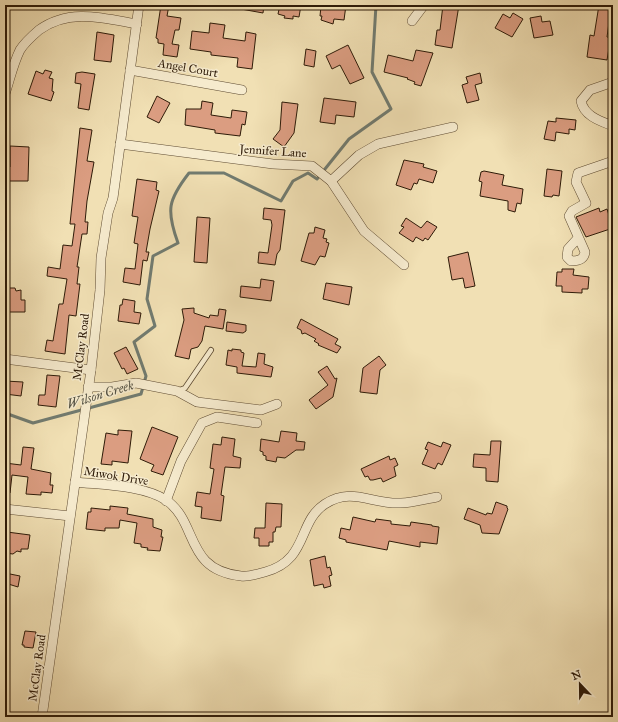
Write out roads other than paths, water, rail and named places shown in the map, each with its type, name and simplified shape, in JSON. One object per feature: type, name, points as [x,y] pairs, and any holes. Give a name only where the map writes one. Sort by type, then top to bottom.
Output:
[{"type":"street","name":"McClay Road","points":[[42,717],[85,401],[91,370],[100,290],[101,258],[108,213],[113,198],[139,5]]},
{"type":"street","points":[[412,21],[424,5]]},
{"type":"street","points":[[5,94],[21,49],[27,40],[48,24],[71,16],[85,16],[137,24]]},
{"type":"street","name":"Angel Court","points":[[130,70],[242,90]]},
{"type":"street","points":[[613,82],[590,90],[581,101],[588,114],[613,126]]},
{"type":"street","points":[[329,180],[359,155],[378,144],[453,127]]},
{"type":"street","name":"Jennifer Lane","points":[[120,144],[273,164],[312,166],[329,180],[364,231],[404,265]]},
{"type":"street","points":[[578,238],[569,216],[572,211],[586,203],[576,182],[578,173],[613,161]]},
{"type":"street","points":[[5,359],[91,370]]},
{"type":"street","points":[[88,387],[112,387],[136,383],[177,391],[197,402],[261,410],[277,404]]},
{"type":"street","points":[[166,501],[181,461],[202,423],[217,417],[257,424]]},
{"type":"street","name":"Miwok Drive","points":[[75,482],[147,491],[166,501],[178,513],[201,557],[213,567],[227,573],[243,576],[272,570],[284,562],[296,550],[313,514],[325,504],[340,497],[355,495],[381,502],[401,503],[437,497]]},
{"type":"street","points":[[5,509],[70,516]]},
{"type":"lane","points":[[177,391],[186,388],[211,350]]},
{"type":"waterway","name":"Wilson Creek","points":[[5,413],[33,423],[141,394],[146,376],[134,342],[155,326],[147,299],[153,256],[178,243],[172,222],[171,206],[173,198],[182,182],[189,173],[224,173],[281,201],[293,181],[308,173],[317,179],[349,139],[391,109],[372,72],[376,5]]}]
